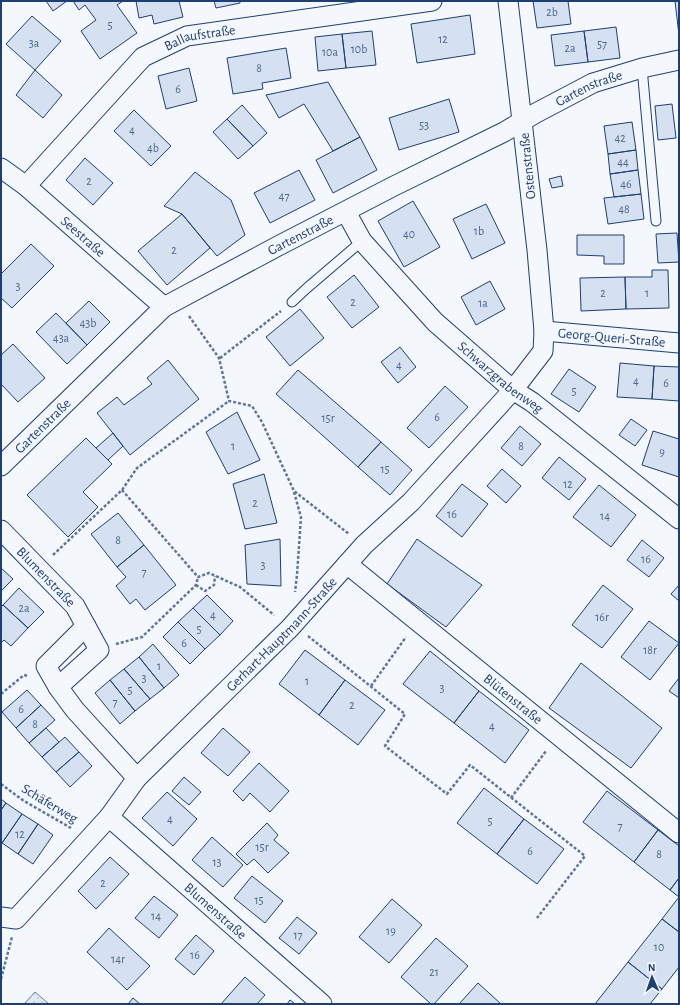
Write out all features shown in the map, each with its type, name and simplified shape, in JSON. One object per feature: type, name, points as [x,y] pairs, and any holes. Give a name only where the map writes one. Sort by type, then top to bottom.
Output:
[{"type":"street","name":"Ballaufstraße","points":[[26,186],[143,57],[187,36],[432,1]]},
{"type":"street","name":"Ostenstraße","points":[[508,1],[537,250],[544,331]]},
{"type":"street","name":"Gartenstraße","points":[[1,466],[171,303],[394,186],[504,132],[593,83],[642,68],[679,60]]},
{"type":"street","name":"Seestraße","points":[[1,168],[26,186],[171,303]]},
{"type":"street","name":"Schwarzgrabenweg","points":[[346,212],[362,242],[435,322],[513,390],[532,402],[679,519]]},
{"type":"street","name":"Georg-Queri-Straße","points":[[544,331],[679,343]]},
{"type":"street","name":"Gerhart-Hauptmann-Straße","points":[[9,918],[109,818],[137,778],[292,626],[364,545],[411,502],[513,390],[544,351],[544,331]]},
{"type":"street","name":"Blumenstraße","points":[[1,530],[75,606],[99,650]]},
{"type":"street","name":"Blütenstraße","points":[[347,564],[679,833]]},
{"type":"street","points":[[86,626],[46,666],[58,687],[75,710],[137,778]]},
{"type":"street","points":[[58,687],[99,650]]},
{"type":"street","name":"Blumenstraße","points":[[109,818],[322,1004]]},
{"type":"lane","name":"Gartenstraße","points":[[642,68],[656,221]]},
{"type":"lane","points":[[292,302],[362,242]]},
{"type":"path","points":[[219,358],[292,302]]},
{"type":"path","points":[[171,303],[219,358],[230,401]]},
{"type":"path","points":[[38,569],[122,490],[137,468],[230,401],[252,406],[262,422],[294,491],[301,517],[294,598]]},
{"type":"path","points":[[122,490],[198,577]]},
{"type":"path","points":[[294,491],[364,545]]},
{"type":"path","points":[[198,577],[209,573],[240,587],[406,714],[385,746],[447,794],[470,765],[585,856],[537,918]]},
{"type":"path","points":[[196,585],[205,591],[214,585],[214,576]]},
{"type":"path","points":[[99,650],[142,636],[196,585],[198,577]]},
{"type":"path","points":[[371,686],[418,621]]},
{"type":"path","points":[[1,694],[24,675],[58,687]]},
{"type":"path","points":[[511,798],[558,734]]},
{"type":"path","name":"Schäferweg","points":[[1,784],[24,801],[89,838]]},
{"type":"path","points":[[1,979],[9,918]]},
{"type":"shaded area","points":[[35,992],[49,1004],[24,1004]]},
{"type":"building","points":[[46,1],[67,1],[53,11]]},
{"type":"building","points":[[73,1],[123,1],[117,5],[137,33],[100,59],[81,31],[96,20],[85,5],[79,10]]},
{"type":"building","points":[[136,1],[179,1],[183,17],[154,24],[152,15],[139,18]]},
{"type":"building","points":[[214,1],[240,1],[240,3],[216,8]]},
{"type":"building","points":[[533,1],[568,1],[571,24],[537,28]]},
{"type":"building","points":[[675,1],[679,1],[679,35]]},
{"type":"building","points":[[470,15],[475,54],[417,63],[411,24]]},
{"type":"building","points":[[32,16],[61,41],[35,70],[6,44]]},
{"type":"building","points":[[616,27],[620,58],[588,62],[584,31]]},
{"type":"building","points":[[372,31],[376,65],[346,68],[342,34]]},
{"type":"building","points":[[584,31],[588,62],[555,66],[551,35]]},
{"type":"building","points":[[342,34],[346,68],[318,71],[315,37]]},
{"type":"building","points":[[286,48],[291,78],[262,83],[263,89],[233,94],[227,58]]},
{"type":"building","points":[[189,68],[197,101],[166,109],[158,76]]},
{"type":"building","points":[[35,70],[62,95],[43,118],[16,95]]},
{"type":"building","points":[[328,82],[360,137],[333,151],[304,104],[279,118],[266,95]]},
{"type":"building","points":[[449,99],[459,132],[399,150],[389,118]]},
{"type":"building","points":[[672,104],[676,138],[658,140],[655,106]]},
{"type":"building","points":[[242,105],[267,133],[253,146],[227,119]]},
{"type":"building","points":[[134,110],[171,146],[151,166],[114,131]]},
{"type":"building","points":[[227,119],[253,146],[238,159],[213,132]]},
{"type":"building","points":[[632,122],[636,150],[608,154],[604,126]]},
{"type":"building","points":[[360,137],[377,170],[333,193],[316,160]]},
{"type":"building","points":[[636,150],[638,170],[610,174],[608,154]]},
{"type":"building","points":[[85,158],[113,183],[93,205],[66,180]]},
{"type":"building","points":[[299,170],[315,200],[270,223],[254,193]]},
{"type":"building","points":[[638,170],[641,194],[614,197],[610,174]]},
{"type":"building","points":[[195,172],[231,200],[245,235],[217,256],[182,214],[164,206]]},
{"type":"building","points":[[561,176],[563,186],[552,188],[549,179]]},
{"type":"building","points":[[641,194],[644,219],[608,224],[604,198]]},
{"type":"building","points":[[413,201],[440,247],[404,267],[378,221]]},
{"type":"building","points":[[486,204],[505,243],[472,259],[453,219]]},
{"type":"building","points":[[182,214],[210,248],[167,285],[138,251]]},
{"type":"building","points":[[677,233],[679,262],[658,263],[656,234]]},
{"type":"building","points":[[577,235],[624,235],[624,264],[604,264],[604,256],[577,255]]},
{"type":"building","points":[[31,244],[54,266],[12,308],[1,298],[1,274]]},
{"type":"building","points":[[652,270],[668,270],[669,308],[626,309],[625,277],[652,277]]},
{"type":"building","points":[[354,275],[379,307],[352,328],[327,297]]},
{"type":"building","points":[[625,277],[626,309],[581,311],[580,278]]},
{"type":"building","points":[[490,281],[505,309],[476,325],[461,297]]},
{"type":"building","points":[[89,301],[110,322],[87,345],[66,323]]},
{"type":"building","points":[[300,309],[324,338],[290,366],[266,337]]},
{"type":"building","points":[[56,313],[87,345],[67,364],[36,332]]},
{"type":"building","points":[[13,344],[45,378],[18,402],[1,384],[1,355]]},
{"type":"building","points":[[400,347],[416,367],[398,383],[381,362]]},
{"type":"building","points":[[168,360],[199,399],[130,455],[97,413],[117,397],[124,405],[152,384],[147,378]]},
{"type":"building","points":[[620,363],[654,366],[652,399],[617,397]]},
{"type":"building","points":[[654,366],[679,367],[679,401],[652,399]]},
{"type":"building","points":[[569,369],[596,387],[579,412],[551,394]]},
{"type":"building","points":[[298,370],[381,442],[358,467],[276,394]]},
{"type":"building","points":[[445,386],[468,407],[429,448],[407,428]]},
{"type":"building","points":[[237,412],[260,460],[228,474],[206,432]]},
{"type":"building","points":[[631,419],[647,430],[635,446],[619,435]]},
{"type":"building","points":[[520,426],[541,444],[522,466],[501,448]]},
{"type":"building","points":[[653,431],[679,439],[679,477],[642,465]]},
{"type":"building","points":[[113,433],[123,446],[108,460],[96,448]]},
{"type":"building","points":[[86,438],[112,464],[83,492],[98,507],[68,537],[27,495]]},
{"type":"building","points":[[381,442],[412,470],[390,495],[358,467]]},
{"type":"building","points":[[559,457],[586,479],[569,500],[542,478]]},
{"type":"building","points":[[502,469],[521,486],[506,503],[487,486]]},
{"type":"building","points":[[264,474],[277,523],[245,529],[233,484]]},
{"type":"building","points":[[462,484],[488,504],[462,537],[436,516]]},
{"type":"building","points":[[599,485],[636,515],[611,547],[573,517]]},
{"type":"building","points":[[118,513],[144,545],[117,567],[91,534]]},
{"type":"building","points":[[280,539],[281,586],[247,584],[245,545]]},
{"type":"building","points":[[417,539],[482,585],[446,627],[387,584]]},
{"type":"building","points":[[642,540],[664,558],[649,577],[627,560]]},
{"type":"building","points":[[144,545],[176,585],[145,610],[136,599],[130,604],[116,586],[126,577],[117,567]]},
{"type":"building","points":[[1,568],[13,579],[1,591]]},
{"type":"building","points":[[603,585],[633,609],[602,648],[572,625]]},
{"type":"building","points":[[679,585],[679,601],[671,594]]},
{"type":"building","points":[[19,588],[44,612],[28,628],[3,605]]},
{"type":"building","points":[[207,595],[233,621],[220,635],[193,608]]},
{"type":"building","points":[[3,605],[28,628],[11,646],[4,640],[1,643],[1,607]]},
{"type":"building","points":[[193,608],[220,635],[205,649],[178,622]]},
{"type":"building","points":[[649,621],[679,643],[650,680],[621,657]]},
{"type":"building","points":[[178,622],[205,649],[190,664],[163,637]]},
{"type":"building","points":[[153,644],[179,675],[164,688],[139,657]]},
{"type":"building","points":[[305,650],[345,680],[319,715],[279,684]]},
{"type":"building","points":[[430,651],[479,691],[454,723],[403,684]]},
{"type":"building","points":[[139,657],[164,688],[150,699],[124,669]]},
{"type":"building","points":[[581,663],[662,728],[631,768],[549,708]]},
{"type":"building","points":[[124,669],[150,699],[135,711],[110,680]]},
{"type":"building","points":[[679,678],[679,698],[669,691]]},
{"type":"building","points":[[110,680],[135,711],[120,724],[95,693]]},
{"type":"building","points":[[345,680],[385,710],[358,745],[319,715]]},
{"type":"building","points":[[27,690],[41,705],[16,728],[2,712]]},
{"type":"building","points":[[479,691],[529,730],[505,763],[454,723]]},
{"type":"building","points":[[41,705],[55,720],[29,743],[16,728]]},
{"type":"building","points":[[46,728],[59,742],[42,757],[29,743]]},
{"type":"building","points":[[223,728],[250,752],[228,776],[201,753]]},
{"type":"building","points":[[65,737],[79,752],[56,772],[42,757]]},
{"type":"building","points":[[79,752],[92,766],[70,787],[56,772]]},
{"type":"building","points":[[259,763],[289,791],[270,812],[250,793],[243,801],[233,791]]},
{"type":"building","points":[[184,777],[201,792],[189,805],[172,791]]},
{"type":"building","points":[[484,788],[524,819],[497,854],[457,823]]},
{"type":"building","points":[[607,791],[658,830],[634,862],[583,822]]},
{"type":"building","points":[[167,792],[197,819],[173,846],[142,818]]},
{"type":"building","points":[[1,799],[6,803],[1,810]]},
{"type":"building","points":[[6,803],[22,814],[2,843],[1,810]]},
{"type":"building","points":[[22,814],[38,824],[18,854],[2,843]]},
{"type":"building","points":[[524,819],[564,849],[537,884],[497,854]]},
{"type":"building","points":[[267,823],[278,835],[274,840],[289,853],[268,873],[254,859],[247,865],[236,854]]},
{"type":"building","points":[[38,824],[53,835],[33,864],[18,854]]},
{"type":"building","points":[[658,830],[679,846],[679,878],[670,890],[634,862]]},
{"type":"building","points":[[212,837],[243,865],[223,887],[192,860]]},
{"type":"building","points":[[110,857],[129,874],[96,909],[78,891]]},
{"type":"building","points":[[252,876],[283,901],[265,923],[234,898]]},
{"type":"building","points":[[679,878],[679,897],[670,890]]},
{"type":"building","points":[[154,896],[178,915],[159,938],[135,918]]},
{"type":"building","points":[[679,897],[679,932],[662,919]]},
{"type":"building","points":[[392,899],[422,925],[389,963],[359,937]]},
{"type":"building","points":[[297,917],[317,933],[299,954],[279,938]]},
{"type":"building","points":[[662,919],[679,932],[679,967],[662,989],[628,962]]},
{"type":"building","points":[[109,928],[150,966],[127,990],[87,952]]},
{"type":"building","points":[[196,935],[214,951],[194,975],[175,959]]},
{"type":"building","points":[[436,938],[468,966],[434,1004],[431,1004],[401,977]]},
{"type":"building","points":[[628,962],[662,989],[650,1004],[595,1004]]},
{"type":"building","points":[[245,977],[265,995],[257,1004],[221,1004]]},
{"type":"building","points":[[478,983],[501,1004],[459,1004]]},
{"type":"building","points":[[133,998],[140,1004],[128,1004]]},
{"type":"building","points":[[290,1000],[295,1004],[287,1004]]}]
